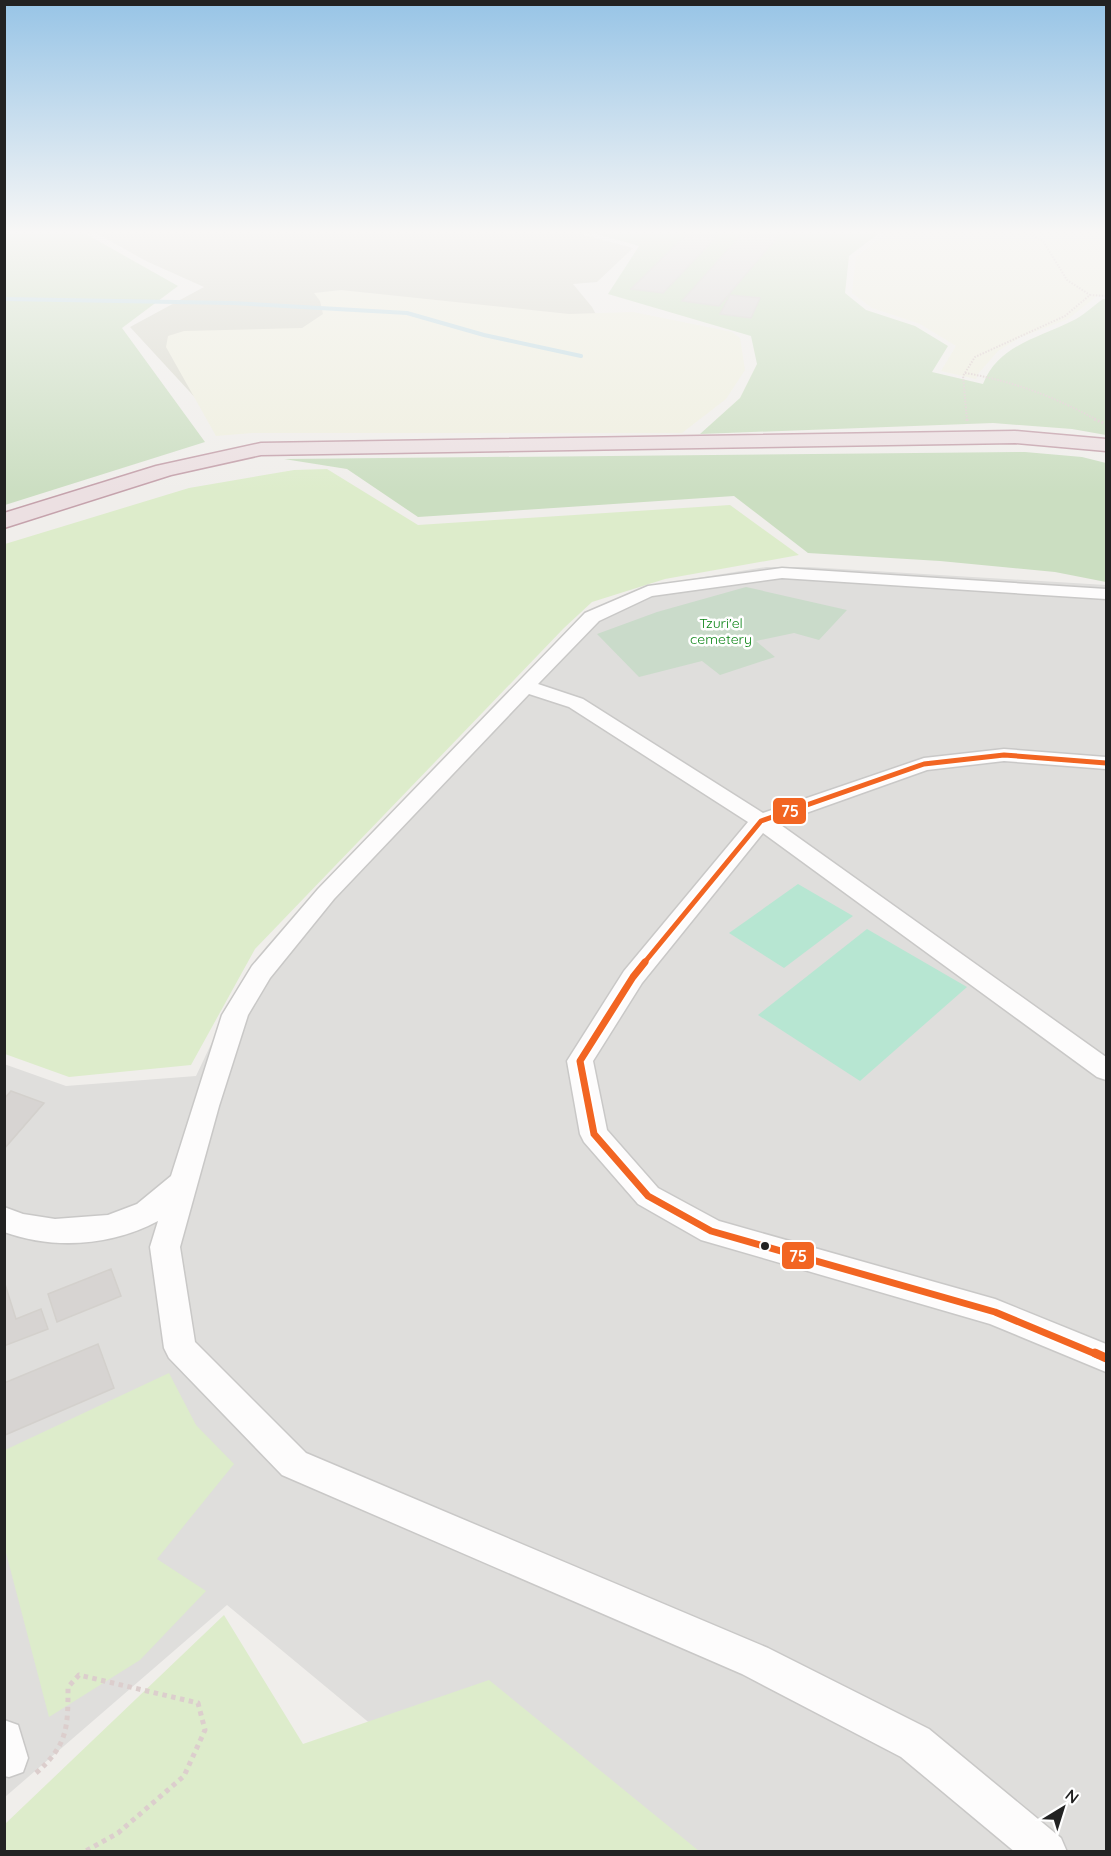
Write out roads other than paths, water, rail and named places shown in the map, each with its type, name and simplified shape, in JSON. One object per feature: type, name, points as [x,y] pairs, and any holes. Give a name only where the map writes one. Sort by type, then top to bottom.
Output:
[{"type":"highway","points":[[4,521],[183,464],[219,455],[261,449],[969,438],[1057,439],[1107,445]]},
{"type":"street","points":[[1047,1851],[915,1743],[755,1660],[294,1464],[180,1348],[165,1247],[228,1035],[235,1015],[261,972],[326,894],[592,617],[648,591],[782,573],[1107,594]]},
{"type":"street","points":[[526,687],[576,703],[761,822],[1107,1070]]},
{"type":"street","points":[[1107,763],[1004,755],[924,764],[761,822],[633,977],[580,1061],[594,1134],[648,1196],[711,1231],[995,1312],[1107,1358]]},
{"type":"street","points":[[4,1220],[42,1231],[78,1232],[116,1226],[142,1215],[167,1198],[184,1180]]},
{"type":"waterway","points":[[434,321],[484,335],[581,356]]},
{"type":"park label","name":"Tzuri'el cemetery","points":[[721,632]]}]
